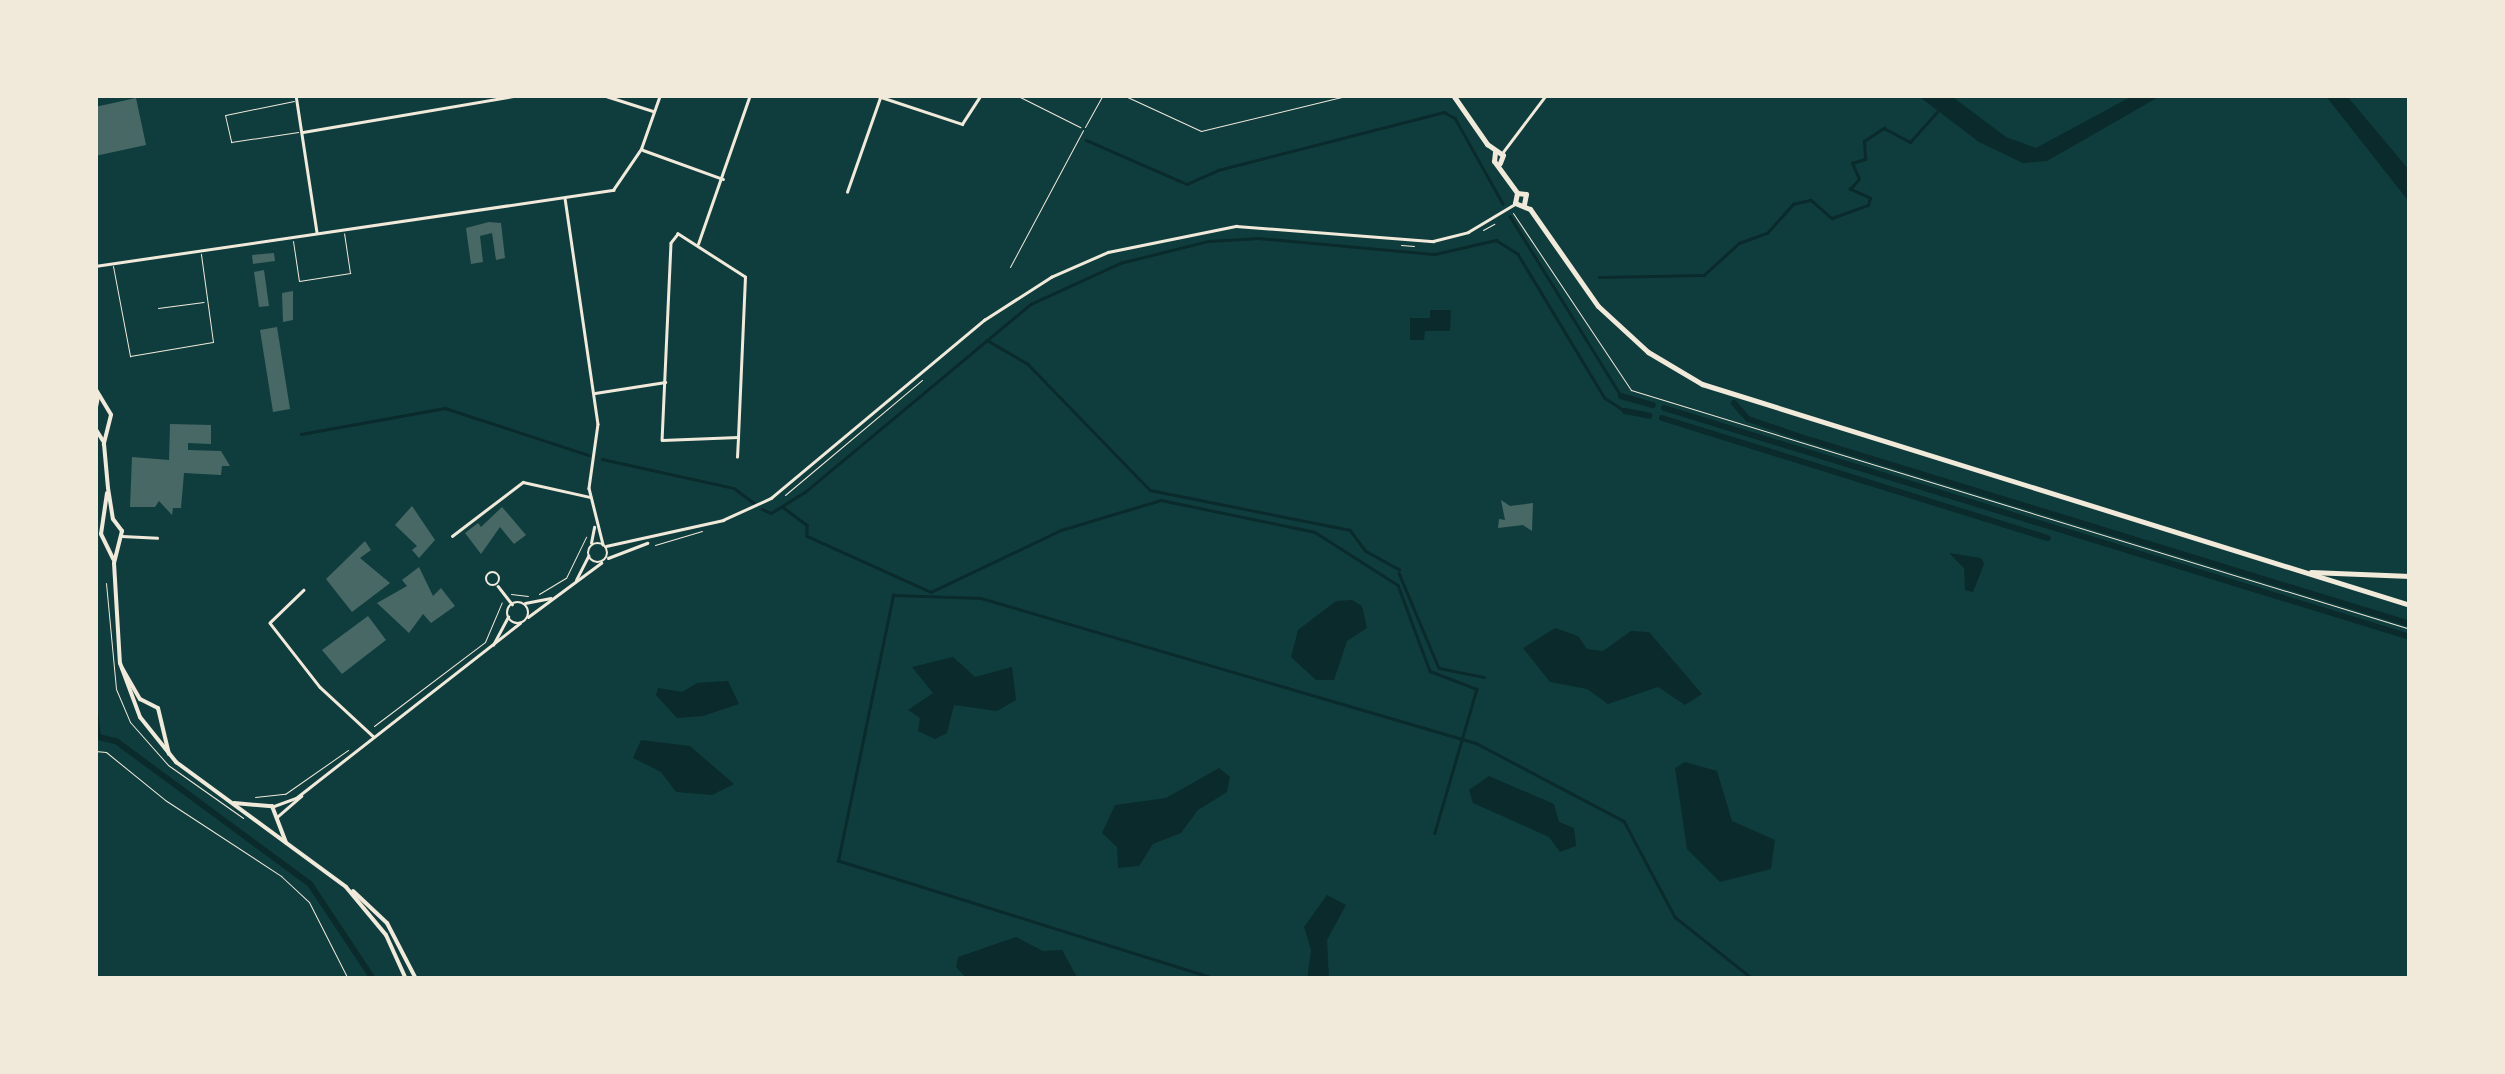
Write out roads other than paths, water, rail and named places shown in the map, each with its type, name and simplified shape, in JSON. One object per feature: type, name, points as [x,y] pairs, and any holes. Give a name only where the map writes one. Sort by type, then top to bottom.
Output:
[{"type":"main road","points":[[1453,95],[1499,153],[1494,161],[1500,162],[1517,193],[1513,205],[1524,204]]},
{"type":"main road","points":[[1517,193],[1526,194],[1524,204],[1612,321],[1648,352],[1702,384],[2410,606]]},
{"type":"main road","points":[[2298,570],[2410,576]]},
{"type":"street","points":[[603,95],[654,112]]},
{"type":"street","points":[[95,266],[565,197],[622,185],[641,149],[660,95]]},
{"type":"street","points":[[698,244],[750,95]]},
{"type":"street","points":[[847,192],[878,96],[962,124],[980,95]]},
{"type":"street","points":[[1499,153],[1546,95]]},
{"type":"street","points":[[303,132],[520,96]]},
{"type":"street","points":[[297,98],[317,233]]},
{"type":"street","points":[[641,149],[723,179]]},
{"type":"street","points":[[565,197],[599,434],[591,497],[606,559]]},
{"type":"street","points":[[262,822],[277,818],[305,791],[606,559],[771,498],[984,320],[1051,277],[1108,252],[1236,226],[1433,241],[1468,232],[1513,205]]},
{"type":"street","points":[[738,437],[664,444],[670,243],[678,234],[745,277],[738,457]]},
{"type":"street","points":[[594,394],[665,382]]},
{"type":"street","points":[[95,388],[106,408],[108,424],[104,444],[108,488],[120,539],[114,563]]},
{"type":"street","points":[[98,398],[95,408],[106,408]]},
{"type":"street","points":[[104,444],[95,428],[108,424]]},
{"type":"street","points":[[452,536],[522,482],[591,497]]},
{"type":"street","points":[[108,488],[104,526],[114,563],[120,663],[139,714],[169,754],[346,887],[387,924],[416,979]]},
{"type":"street","points":[[104,526],[116,524]]},
{"type":"street","points":[[576,582],[595,525]]},
{"type":"street","points":[[106,542],[157,538]]},
{"type":"street","points":[[591,546],[648,542]]},
{"type":"street","points":[[588,555],[601,563]]},
{"type":"street","points":[[497,585],[512,604]]},
{"type":"street","points":[[304,590],[270,623],[320,687],[374,737]]},
{"type":"street","points":[[512,604],[557,596]]},
{"type":"street","points":[[522,602],[528,617]]},
{"type":"street","points":[[492,646],[512,604]]},
{"type":"street","points":[[508,614],[520,623]]},
{"type":"street","points":[[120,663],[135,693],[149,703],[158,718],[169,754]]},
{"type":"street","points":[[139,714],[149,703]]},
{"type":"street","points":[[148,723],[158,718]]},
{"type":"street","points":[[229,801],[250,808],[272,806],[305,791]]},
{"type":"street","points":[[262,822],[263,806]]},
{"type":"street","points":[[272,806],[289,845]]},
{"type":"street","points":[[346,887],[386,935],[406,979]]},
{"type":"lane","points":[[1016,95],[1083,130]]},
{"type":"lane","points":[[1010,266],[1103,95]]},
{"type":"lane","points":[[1123,95],[1196,131],[1350,95]]},
{"type":"lane","points":[[297,98],[224,115],[231,142],[303,132]]},
{"type":"lane","points":[[292,237],[299,281],[350,273],[343,230]]},
{"type":"lane","points":[[112,264],[126,356],[213,342],[200,250]]},
{"type":"lane","points":[[158,308],[208,301]]},
{"type":"water","points":[[1917,95],[1950,95],[2006,137],[2036,148],[2134,95],[2162,95],[2047,161],[2023,163],[1979,142]]},
{"type":"water","points":[[2325,95],[2346,95],[2410,171],[2410,203]]},
{"type":"water","points":[[1430,310],[1451,310],[1450,331],[1425,331],[1424,340],[1410,340],[1410,318],[1430,318]]},
{"type":"water","points":[[1949,553],[1981,558],[1984,564],[1973,592],[1965,590],[1964,568]]},
{"type":"water","points":[[1352,600],[1362,606],[1367,628],[1347,641],[1334,680],[1316,680],[1291,657],[1298,630],[1336,601]]},
{"type":"water","points":[[1555,628],[1578,636],[1587,649],[1603,651],[1631,631],[1649,632],[1702,694],[1685,705],[1658,687],[1608,704],[1587,689],[1550,682],[1523,648]]},
{"type":"water","points":[[953,657],[975,677],[1012,667],[1016,700],[997,711],[954,705],[947,733],[935,739],[918,731],[920,718],[908,710],[933,693],[912,667]]},
{"type":"water","points":[[728,681],[739,704],[703,716],[677,718],[656,695],[658,688],[682,692],[697,683]]},
{"type":"water","points":[[641,740],[690,746],[734,784],[712,795],[676,792],[661,772],[633,758]]},
{"type":"water","points":[[1685,762],[1717,771],[1732,821],[1775,840],[1771,869],[1720,882],[1687,849],[1675,768]]},
{"type":"water","points":[[1219,768],[1230,777],[1227,792],[1198,810],[1181,833],[1153,844],[1139,866],[1118,868],[1117,847],[1102,833],[1115,805],[1166,798]]},
{"type":"water","points":[[1489,776],[1554,804],[1559,822],[1574,828],[1576,846],[1560,852],[1549,837],[1473,803],[1469,790]]},
{"type":"water","points":[[1327,895],[1346,905],[1327,940],[1329,978],[1307,979],[1311,950],[1304,927]]},
{"type":"water","points":[[1016,937],[1043,951],[1062,950],[1078,979],[967,979],[956,967],[958,957]]},
{"type":"waterway","points":[[1086,140],[1187,184],[1218,170],[1444,112],[1455,118],[1503,204]]},
{"type":"waterway","points":[[1599,277],[1704,275],[1739,243],[1767,233],[1793,204],[1811,200],[1832,218],[1868,205],[1870,198],[1850,189],[1859,179],[1852,163],[1865,159],[1864,141],[1884,128],[1910,142],[1937,112]]},
{"type":"waterway","points":[[1510,216],[1621,396]]},
{"type":"waterway","points":[[762,509],[771,513],[805,492],[1031,304],[1120,263],[1208,241],[1258,238],[1435,254],[1496,240],[1518,254],[1605,398],[1625,411]]},
{"type":"waterway","points":[[987,340],[1028,364],[1150,490],[1350,530],[1366,551],[1399,569]]},
{"type":"waterway","points":[[1621,396],[1653,405]]},
{"type":"waterway","points":[[1734,403],[1748,419],[1801,437],[2410,624]]},
{"type":"waterway","points":[[301,434],[445,408],[589,455]]},
{"type":"waterway","points":[[1664,408],[2410,637]]},
{"type":"waterway","points":[[1625,411],[1650,416]]},
{"type":"waterway","points":[[1662,418],[2048,538]]},
{"type":"waterway","points":[[602,459],[734,488],[754,503]]},
{"type":"waterway","points":[[783,507],[807,525],[807,536],[931,592],[1061,530],[1161,500],[1315,532],[1398,585],[1430,671],[1477,689],[1435,833]]},
{"type":"waterway","points":[[1399,573],[1439,668],[1484,677]]},
{"type":"waterway","points":[[1215,979],[838,861],[893,595],[981,598],[1476,743],[1624,821],[1675,917],[1753,979]]},
{"type":"waterway","points":[[95,712],[98,737],[116,741],[310,884],[373,979]]}]
